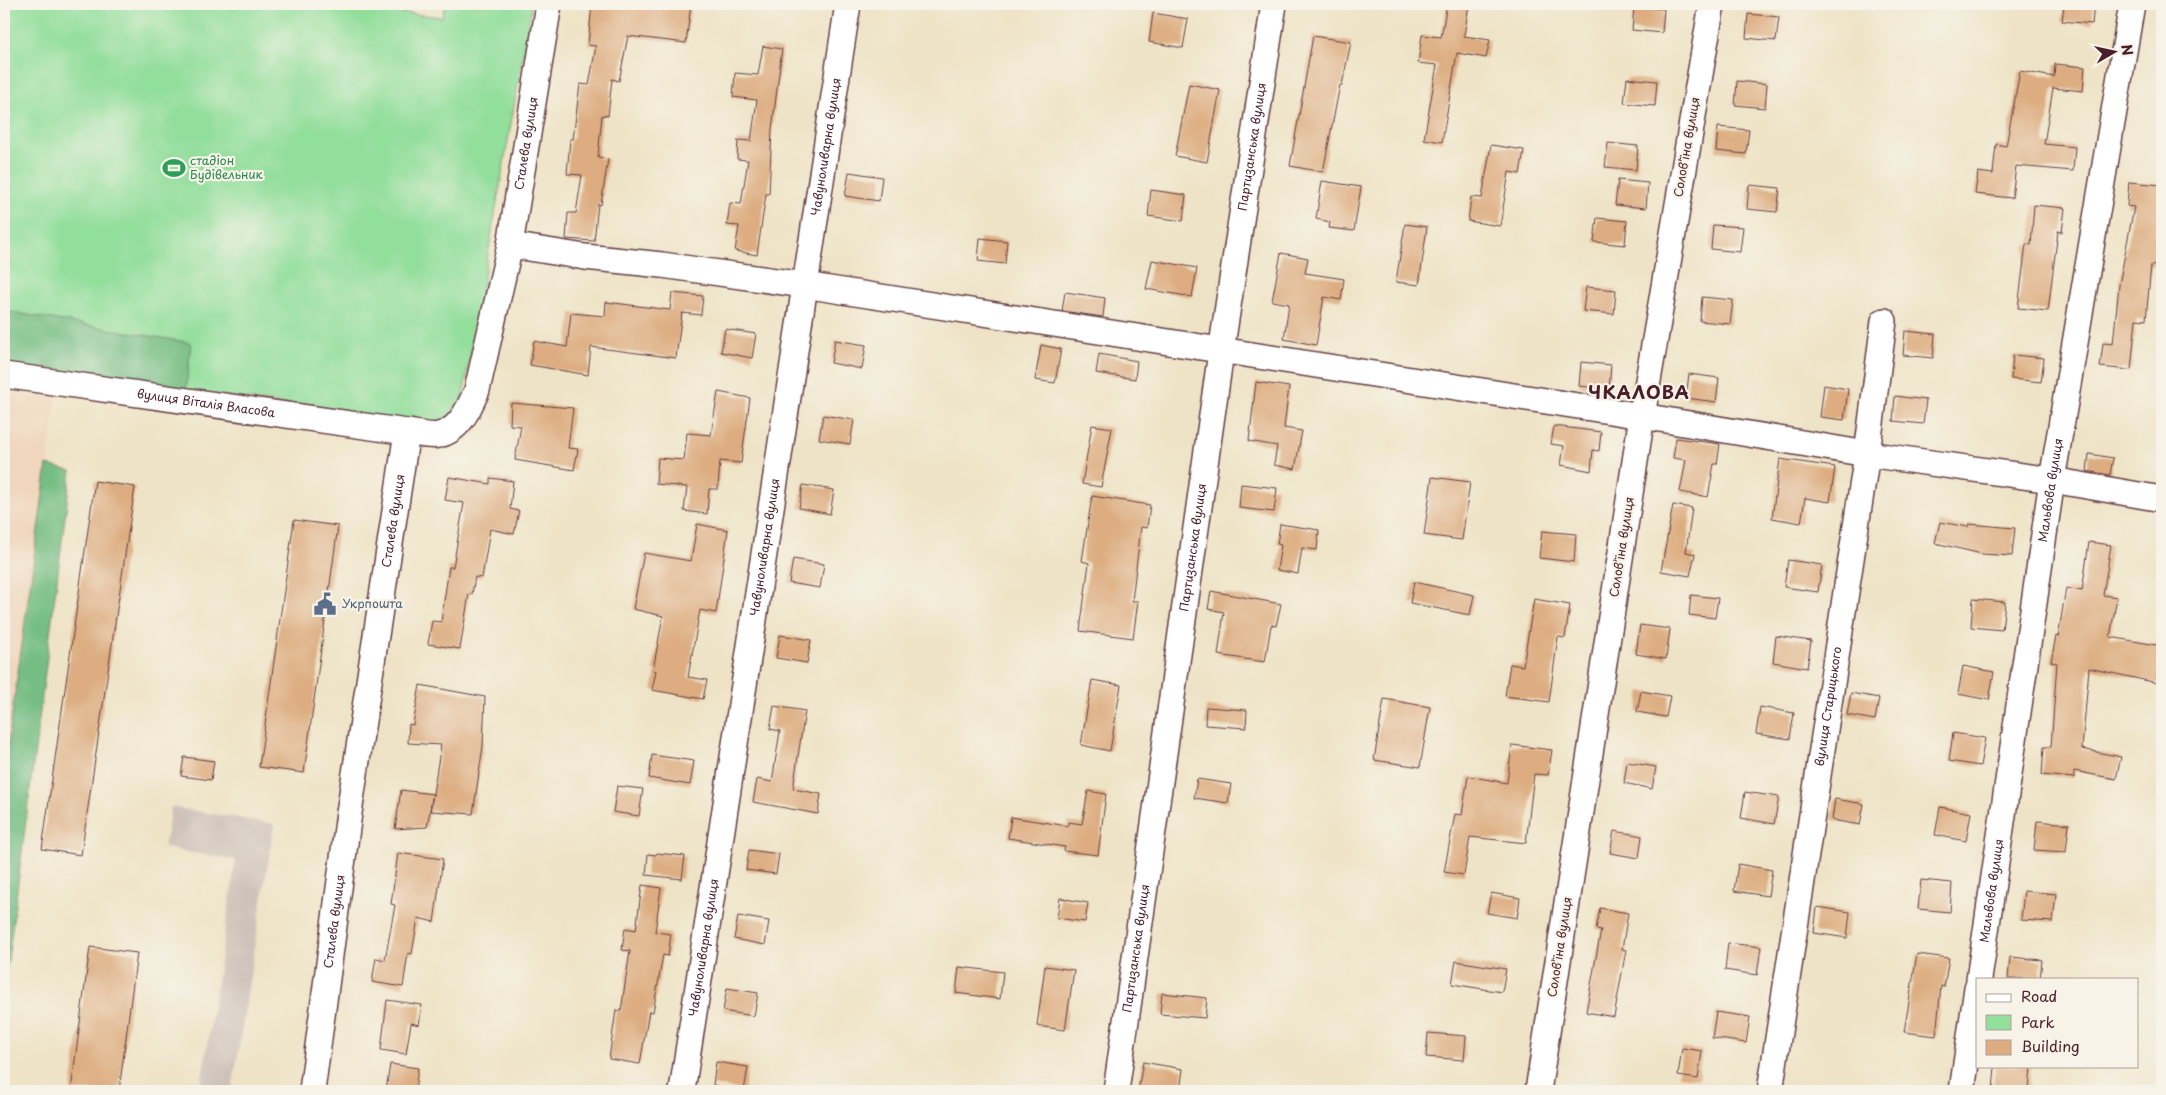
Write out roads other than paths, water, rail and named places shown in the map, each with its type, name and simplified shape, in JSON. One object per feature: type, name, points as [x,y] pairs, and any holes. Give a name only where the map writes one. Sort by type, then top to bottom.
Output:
[{"type":"street","name":"Сталева вулиця","points":[[312,1091],[349,813],[407,432],[438,435],[452,429],[467,413],[477,390],[510,245],[549,4]]},
{"type":"street","name":"Чавуноливарна вулиця","points":[[682,1091],[848,4]]},
{"type":"street","name":"Партизанська вулиця","points":[[1116,1091],[1221,352],[1274,4]]},
{"type":"street","name":"Соловʼїна вулиця","points":[[1538,1091],[1642,416],[1712,4]]},
{"type":"street","name":"Мальвова вулиця","points":[[1979,978],[2052,480],[2132,4]]},
{"type":"street","points":[[510,245],[585,257],[662,265],[804,285],[1221,352],[1642,416],[1867,454],[2052,480],[2162,499]]},
{"type":"street","name":"вулиця Старицького","points":[[1770,1091],[1867,454],[1884,321]]},
{"type":"street","name":"вулиця Віталія Власова","points":[[4,375],[407,432]]},
{"type":"street","points":[[1962,1091],[1976,995]]},
{"type":"place","name":"стадіон Будівельник","points":[[174,168]]},
{"type":"place","name":"Укрпошта","points":[[325,604]]},
{"type":"district","name":"ЧКАЛОВА","points":[[1639,393]]}]
